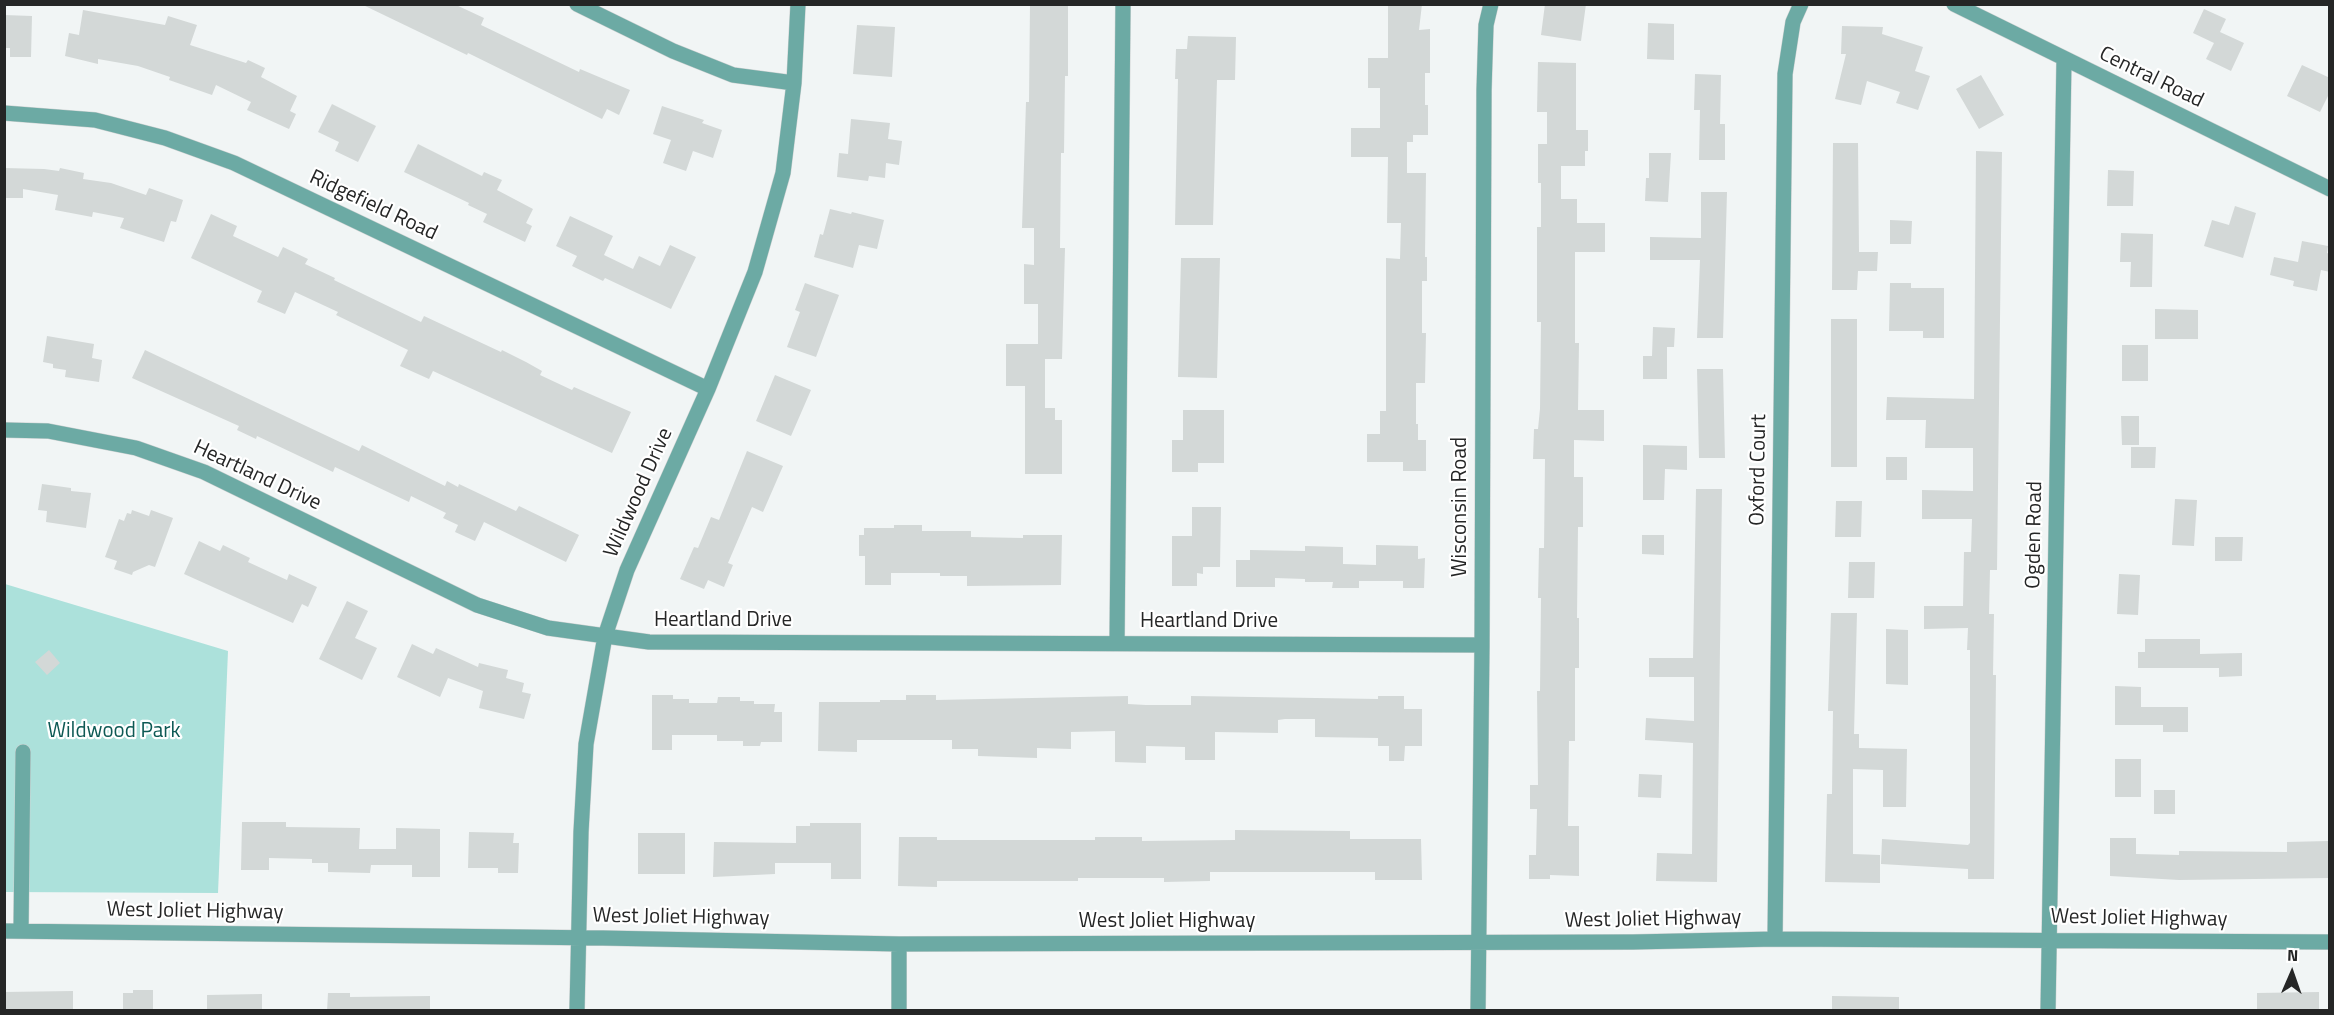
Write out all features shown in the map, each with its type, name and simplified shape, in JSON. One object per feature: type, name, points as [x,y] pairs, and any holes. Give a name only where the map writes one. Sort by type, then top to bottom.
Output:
[{"type":"street","points":[[577,4],[673,51],[733,75],[794,83]]},
{"type":"street","name":"Wildwood Drive","points":[[577,1011],[581,832],[586,744],[605,636],[627,570],[708,389],[755,272],[783,173],[794,83],[798,4]]},
{"type":"street","points":[[1117,643],[1124,4]]},
{"type":"street","name":"Wisconsin Road","points":[[1478,1011],[1484,90],[1486,25],[1491,4]]},
{"type":"street","name":"Oxford Court","points":[[1775,939],[1785,74],[1793,22],[1801,4]]},
{"type":"street","name":"Central Road","points":[[1954,4],[2330,189]]},
{"type":"street","name":"Ogden Road","points":[[2048,1011],[2064,60]]},
{"type":"street","name":"Ridgefield Road","points":[[4,113],[95,120],[165,138],[234,163],[708,389]]},
{"type":"street","name":"Heartland Drive","points":[[4,430],[48,431],[136,448],[204,472],[477,605],[548,628],[649,642],[1482,645]]},
{"type":"street","points":[[21,931],[23,752]]},
{"type":"street","name":"West Joliet Highway","points":[[4,931],[899,944],[1633,942],[1775,939],[2330,942]]},
{"type":"street","points":[[899,944],[899,1011]]},
{"type":"green space","name":"Wildwood Park","points":[[5,584],[228,651],[218,893],[5,892]]},
{"type":"building","points":[[361,4],[454,4],[484,18],[481,25],[579,72],[580,69],[630,90],[619,115],[607,109],[602,119],[468,53],[467,55]]},
{"type":"building","points":[[1030,4],[1068,4],[1068,76],[1065,76],[1064,153],[1061,153],[1060,248],[1065,248],[1062,359],[1045,359],[1045,408],[1055,408],[1055,420],[1062,420],[1062,474],[1025,474],[1025,386],[1006,386],[1006,344],[1038,344],[1038,304],[1024,304],[1024,264],[1034,265],[1034,228],[1022,228],[1026,102],[1029,102]]},
{"type":"building","points":[[1388,4],[1422,4],[1419,30],[1430,29],[1430,73],[1425,73],[1428,135],[1413,135],[1413,142],[1407,142],[1407,173],[1426,173],[1427,281],[1422,281],[1422,333],[1426,333],[1425,383],[1416,383],[1416,424],[1418,424],[1418,440],[1426,440],[1426,471],[1403,471],[1403,462],[1367,462],[1367,434],[1380,434],[1380,411],[1386,411],[1386,258],[1400,259],[1401,223],[1387,223],[1388,157],[1351,157],[1351,128],[1380,128],[1380,88],[1368,88],[1368,58],[1388,58]]},
{"type":"building","points":[[1545,4],[1586,4],[1581,41],[1541,35]]},
{"type":"building","points":[[2204,9],[2226,19],[2220,32],[2244,43],[2231,71],[2206,59],[2214,43],[2193,33]]},
{"type":"building","points":[[83,10],[165,25],[168,16],[197,25],[190,45],[246,63],[248,60],[265,68],[261,77],[297,96],[290,111],[296,114],[289,129],[247,110],[251,102],[216,85],[212,95],[138,66],[98,59],[98,64],[65,56],[69,33],[79,35]]},
{"type":"building","points":[[4,15],[32,16],[31,57],[10,57],[10,48],[4,48]]},
{"type":"building","points":[[1648,23],[1674,24],[1674,60],[1647,59]]},
{"type":"building","points":[[857,25],[895,27],[892,77],[853,74]]},
{"type":"building","points":[[1842,26],[1883,27],[1882,34],[1923,47],[1915,71],[1930,76],[1918,110],[1896,103],[1900,92],[1867,81],[1861,105],[1835,99],[1846,54],[1841,54]]},
{"type":"building","points":[[1188,36],[1236,37],[1235,80],[1217,80],[1213,225],[1175,225],[1178,79],[1175,79],[1176,49],[1187,49]]},
{"type":"building","points":[[1538,62],[1576,63],[1576,130],[1588,130],[1588,151],[1585,151],[1585,166],[1561,166],[1561,199],[1577,199],[1577,223],[1605,223],[1605,252],[1575,252],[1575,343],[1579,343],[1578,410],[1604,410],[1604,441],[1574,440],[1574,477],[1583,477],[1583,527],[1578,527],[1579,668],[1575,668],[1575,741],[1569,741],[1568,826],[1579,826],[1579,876],[1550,875],[1550,879],[1529,879],[1529,855],[1536,855],[1537,809],[1530,809],[1530,785],[1538,785],[1537,691],[1540,691],[1541,598],[1538,598],[1539,548],[1544,548],[1545,459],[1533,459],[1534,429],[1538,429],[1540,409],[1541,322],[1537,322],[1537,227],[1541,227],[1541,183],[1538,183],[1538,144],[1547,144],[1547,112],[1537,112]]},
{"type":"building","points":[[2302,65],[2330,78],[2330,92],[2320,112],[2287,96]]},
{"type":"building","points":[[1695,74],[1721,75],[1720,124],[1725,124],[1725,160],[1699,160],[1700,110],[1694,110]]},
{"type":"building","points":[[1981,75],[2004,115],[1979,129],[1956,89]]},
{"type":"building","points":[[332,104],[376,126],[358,162],[335,151],[339,142],[318,132]]},
{"type":"building","points":[[662,106],[704,120],[702,123],[722,130],[713,158],[693,151],[686,171],[663,163],[671,140],[653,134]]},
{"type":"building","points":[[851,119],[890,123],[888,139],[902,141],[899,165],[886,163],[885,178],[869,176],[868,181],[837,177],[839,153],[848,154]]},
{"type":"building","points":[[1833,143],[1858,143],[1859,252],[1878,252],[1877,271],[1858,271],[1857,290],[1832,290]]},
{"type":"building","points":[[418,144],[482,176],[484,172],[502,180],[497,190],[533,209],[526,223],[532,226],[525,242],[483,222],[487,214],[468,205],[469,203],[404,172]]},
{"type":"building","points":[[1976,151],[2002,152],[1997,570],[1990,570],[1989,614],[1994,614],[1993,675],[1996,675],[1994,879],[1968,879],[1968,869],[1881,864],[1882,839],[1968,845],[1970,843],[1968,628],[1924,629],[1924,606],[1963,606],[1964,552],[1971,552],[1972,519],[1922,519],[1922,490],[1973,491],[1973,448],[1925,448],[1926,420],[1886,420],[1887,397],[1974,399]]},
{"type":"building","points":[[1649,153],[1671,153],[1668,202],[1645,201],[1646,178],[1649,178]]},
{"type":"building","points":[[4,168],[59,171],[60,168],[84,173],[83,179],[111,183],[146,195],[149,188],[183,200],[176,222],[171,221],[164,242],[120,228],[124,218],[93,212],[92,217],[55,210],[58,195],[23,189],[23,198],[4,198]]},
{"type":"building","points":[[2108,170],[2134,171],[2133,206],[2107,206]]},
{"type":"building","points":[[1701,192],[1727,192],[1723,338],[1697,338],[1700,260],[1650,260],[1650,237],[1701,238]]},
{"type":"building","points":[[2235,206],[2256,213],[2243,258],[2204,246],[2212,220],[2229,225]]},
{"type":"building","points":[[830,209],[884,220],[877,249],[859,245],[853,268],[814,257]]},
{"type":"building","points":[[211,214],[237,226],[233,236],[278,257],[283,247],[308,259],[305,264],[335,278],[334,280],[421,322],[424,316],[526,362],[542,371],[540,375],[572,390],[574,387],[631,412],[612,453],[433,371],[429,379],[400,366],[408,350],[336,315],[338,312],[295,292],[285,314],[257,302],[262,291],[191,258]]},
{"type":"building","points":[[570,216],[613,236],[604,255],[633,269],[639,256],[660,266],[670,245],[696,257],[671,309],[605,278],[603,281],[572,266],[577,256],[556,246]]},
{"type":"building","points":[[1890,220],[1912,221],[1911,244],[1890,244]]},
{"type":"building","points":[[2121,233],[2153,234],[2152,287],[2130,287],[2131,262],[2120,262]]},
{"type":"building","points":[[2302,241],[2328,246],[2330,272],[2321,270],[2317,291],[2293,286],[2294,281],[2270,275],[2274,257],[2298,262]]},
{"type":"building","points":[[1181,258],[1220,258],[1217,378],[1178,377]]},
{"type":"building","points":[[805,283],[839,295],[816,357],[787,347],[800,312],[795,310]]},
{"type":"building","points":[[1890,283],[1911,283],[1911,288],[1944,288],[1944,338],[1923,338],[1923,331],[1889,331]]},
{"type":"building","points":[[2155,309],[2198,310],[2198,339],[2155,339]]},
{"type":"building","points":[[1831,319],[1857,319],[1857,467],[1831,467]]},
{"type":"building","points":[[1653,327],[1675,328],[1674,347],[1667,347],[1667,379],[1643,379],[1643,356],[1652,356]]},
{"type":"building","points":[[47,336],[94,344],[92,358],[102,360],[99,382],[65,377],[66,370],[53,368],[53,364],[43,362]]},
{"type":"building","points":[[2122,345],[2148,345],[2148,381],[2122,381]]},
{"type":"building","points":[[145,350],[359,451],[362,445],[445,486],[447,481],[458,487],[459,484],[516,511],[519,506],[579,535],[566,562],[484,522],[475,541],[455,532],[458,525],[443,518],[446,513],[411,496],[409,502],[335,467],[333,472],[257,436],[256,439],[237,430],[239,426],[132,378]]},
{"type":"building","points":[[1697,369],[1723,369],[1725,458],[1699,458]]},
{"type":"building","points":[[775,375],[811,390],[791,436],[756,421]]},
{"type":"building","points":[[1183,410],[1224,410],[1224,463],[1198,463],[1198,472],[1172,472],[1172,440],[1183,440]]},
{"type":"building","points":[[2121,416],[2139,416],[2139,445],[2122,445]]},
{"type":"building","points":[[1643,445],[1687,446],[1687,470],[1665,469],[1664,500],[1643,500]]},
{"type":"building","points":[[2131,447],[2156,447],[2155,468],[2131,468]]},
{"type":"building","points":[[747,451],[783,466],[763,512],[752,507],[728,563],[733,565],[724,587],[708,580],[704,589],[680,579],[694,547],[698,548],[711,517],[719,520]]},
{"type":"building","points":[[1886,457],[1907,457],[1907,480],[1886,480]]},
{"type":"building","points":[[42,484],[91,493],[86,528],[46,522],[47,511],[38,510]]},
{"type":"building","points":[[1696,489],[1722,489],[1717,882],[1656,881],[1657,853],[1692,854],[1693,743],[1645,740],[1646,718],[1694,721],[1694,677],[1649,677],[1649,658],[1693,658]]},
{"type":"building","points":[[2175,499],[2197,500],[2194,546],[2172,545]]},
{"type":"building","points":[[1836,501],[1862,501],[1861,537],[1835,537]]},
{"type":"building","points":[[1192,507],[1221,507],[1220,567],[1203,567],[1203,574],[1197,573],[1197,586],[1172,586],[1172,536],[1192,536]]},
{"type":"building","points":[[132,510],[149,516],[151,510],[173,518],[155,567],[149,565],[133,572],[132,575],[114,569],[117,561],[105,557],[119,519],[124,521],[127,513],[131,514]]},
{"type":"building","points":[[894,525],[922,525],[922,531],[971,531],[971,537],[1023,538],[1023,535],[1062,535],[1061,585],[967,586],[967,576],[940,576],[940,573],[891,573],[891,585],[865,585],[865,556],[859,556],[859,535],[864,535],[864,528],[894,528]]},
{"type":"building","points":[[1642,535],[1664,535],[1664,555],[1642,554]]},
{"type":"building","points":[[2215,537],[2243,537],[2242,561],[2215,561]]},
{"type":"building","points":[[199,541],[220,551],[223,545],[250,558],[248,562],[287,580],[289,574],[317,587],[308,607],[302,604],[293,623],[184,574]]},
{"type":"building","points":[[1376,545],[1418,546],[1418,559],[1425,558],[1424,588],[1403,588],[1403,581],[1359,581],[1359,588],[1332,588],[1333,582],[1305,582],[1305,579],[1275,578],[1275,587],[1236,587],[1236,560],[1250,560],[1250,550],[1305,551],[1305,546],[1343,547],[1343,564],[1376,565]]},
{"type":"building","points":[[1849,562],[1875,562],[1874,598],[1848,598]]},
{"type":"building","points":[[2119,574],[2140,575],[2138,615],[2117,614]]},
{"type":"building","points":[[347,601],[368,611],[355,638],[377,648],[362,680],[319,659]]},
{"type":"building","points":[[1831,613],[1857,613],[1854,734],[1859,734],[1859,748],[1907,749],[1906,807],[1883,807],[1883,770],[1853,769],[1853,854],[1880,855],[1880,883],[1825,882],[1827,794],[1832,794],[1833,711],[1828,711]]},
{"type":"building","points":[[1886,629],[1908,630],[1908,685],[1886,684]]},
{"type":"building","points":[[2145,639],[2200,639],[2200,654],[2242,653],[2242,676],[2219,677],[2219,668],[2138,668],[2138,652],[2145,652]]},
{"type":"building","points":[[412,644],[433,654],[436,648],[478,667],[479,663],[508,670],[506,678],[524,683],[522,692],[531,694],[524,719],[479,708],[483,691],[448,678],[440,697],[397,677]]},
{"type":"building","points":[[49,650],[60,663],[47,675],[35,662]]},
{"type":"building","points":[[2115,686],[2141,687],[2141,707],[2188,707],[2188,732],[2163,732],[2163,725],[2115,725]]},
{"type":"building","points":[[652,695],[673,695],[673,699],[689,699],[689,703],[717,703],[718,697],[740,697],[740,701],[754,701],[754,704],[775,704],[774,712],[782,712],[782,742],[761,742],[760,746],[743,746],[743,741],[717,741],[717,735],[672,735],[672,750],[652,750]]},
{"type":"building","points":[[906,695],[936,695],[936,700],[1128,696],[1128,704],[1146,705],[1191,705],[1191,696],[1378,699],[1378,696],[1404,696],[1404,709],[1422,709],[1422,746],[1405,746],[1404,761],[1389,761],[1389,746],[1378,746],[1378,738],[1315,737],[1315,719],[1285,719],[1278,720],[1278,733],[1215,732],[1215,760],[1185,760],[1185,747],[1146,746],[1146,763],[1115,762],[1115,731],[1071,732],[1071,749],[1037,748],[1037,758],[978,756],[978,749],[952,749],[952,740],[857,740],[857,752],[818,751],[819,702],[906,700]]},
{"type":"building","points":[[2115,759],[2141,759],[2141,797],[2115,797]]},
{"type":"building","points":[[1639,774],[1662,775],[1661,798],[1638,797]]},
{"type":"building","points":[[2154,790],[2175,790],[2175,814],[2154,814]]},
{"type":"building","points":[[242,822],[286,822],[286,827],[360,828],[359,849],[396,849],[396,828],[440,829],[440,877],[412,877],[412,865],[371,865],[370,873],[328,872],[328,863],[312,863],[312,859],[269,858],[269,870],[241,870]]},
{"type":"building","points":[[810,823],[861,823],[861,879],[831,879],[831,863],[775,863],[775,874],[713,877],[714,842],[796,843],[796,826],[810,826]]},
{"type":"building","points":[[1235,830],[1350,831],[1350,839],[1421,839],[1422,880],[1375,880],[1375,872],[1210,872],[1210,881],[1164,882],[1164,878],[1078,878],[1078,881],[937,881],[937,887],[898,886],[899,837],[937,837],[937,840],[1095,840],[1095,837],[1142,837],[1142,841],[1235,840]]},
{"type":"building","points":[[469,832],[514,833],[513,843],[519,843],[518,873],[498,873],[498,868],[468,868]]},
{"type":"building","points":[[638,833],[685,833],[685,874],[638,874]]},
{"type":"building","points":[[2110,838],[2136,838],[2136,854],[2179,855],[2179,851],[2287,852],[2287,842],[2328,841],[2329,878],[2179,880],[2110,876]]},
{"type":"building","points":[[133,990],[153,990],[153,1011],[123,1011],[123,993],[133,993]]},
{"type":"building","points":[[73,991],[73,1011],[4,1011],[4,992]]},
{"type":"building","points":[[2319,992],[2319,1011],[2257,1011],[2257,993]]},
{"type":"building","points":[[328,993],[350,993],[350,997],[430,996],[430,1011],[327,1011]]},
{"type":"building","points":[[262,994],[262,1011],[207,1011],[207,995]]},
{"type":"building","points":[[1832,996],[1899,997],[1899,1011],[1832,1011]]}]
